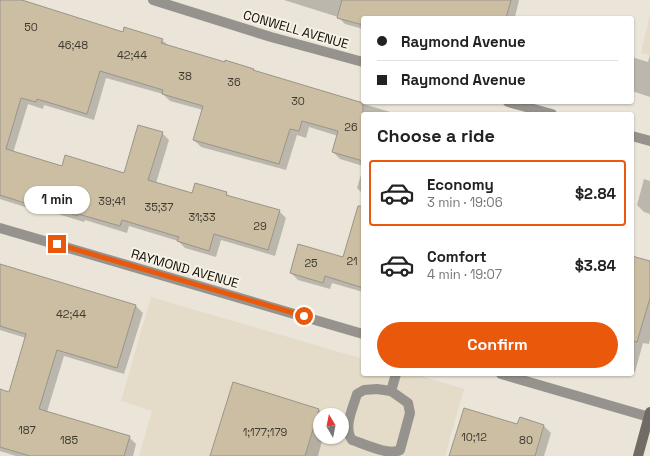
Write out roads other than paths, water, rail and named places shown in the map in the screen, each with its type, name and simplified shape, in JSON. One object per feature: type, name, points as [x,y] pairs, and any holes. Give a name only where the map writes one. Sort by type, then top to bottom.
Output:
[{"type":"street","name":"CONWELL AVENUE","points":[[153,0],[271,37],[361,61]]},
{"type":"street","points":[[515,104],[545,112]]},
{"type":"street","points":[[634,137],[650,141]]},
{"type":"street","name":"RAYMOND AVENUE","points":[[0,228],[361,333]]},
{"type":"street","points":[[391,392],[395,376]]},
{"type":"street","points":[[508,376],[649,414],[638,456]]},
{"type":"street","points":[[364,390],[391,392],[408,403],[410,413],[400,450],[387,452],[352,440],[349,435],[348,428],[357,394],[364,390]]}]
